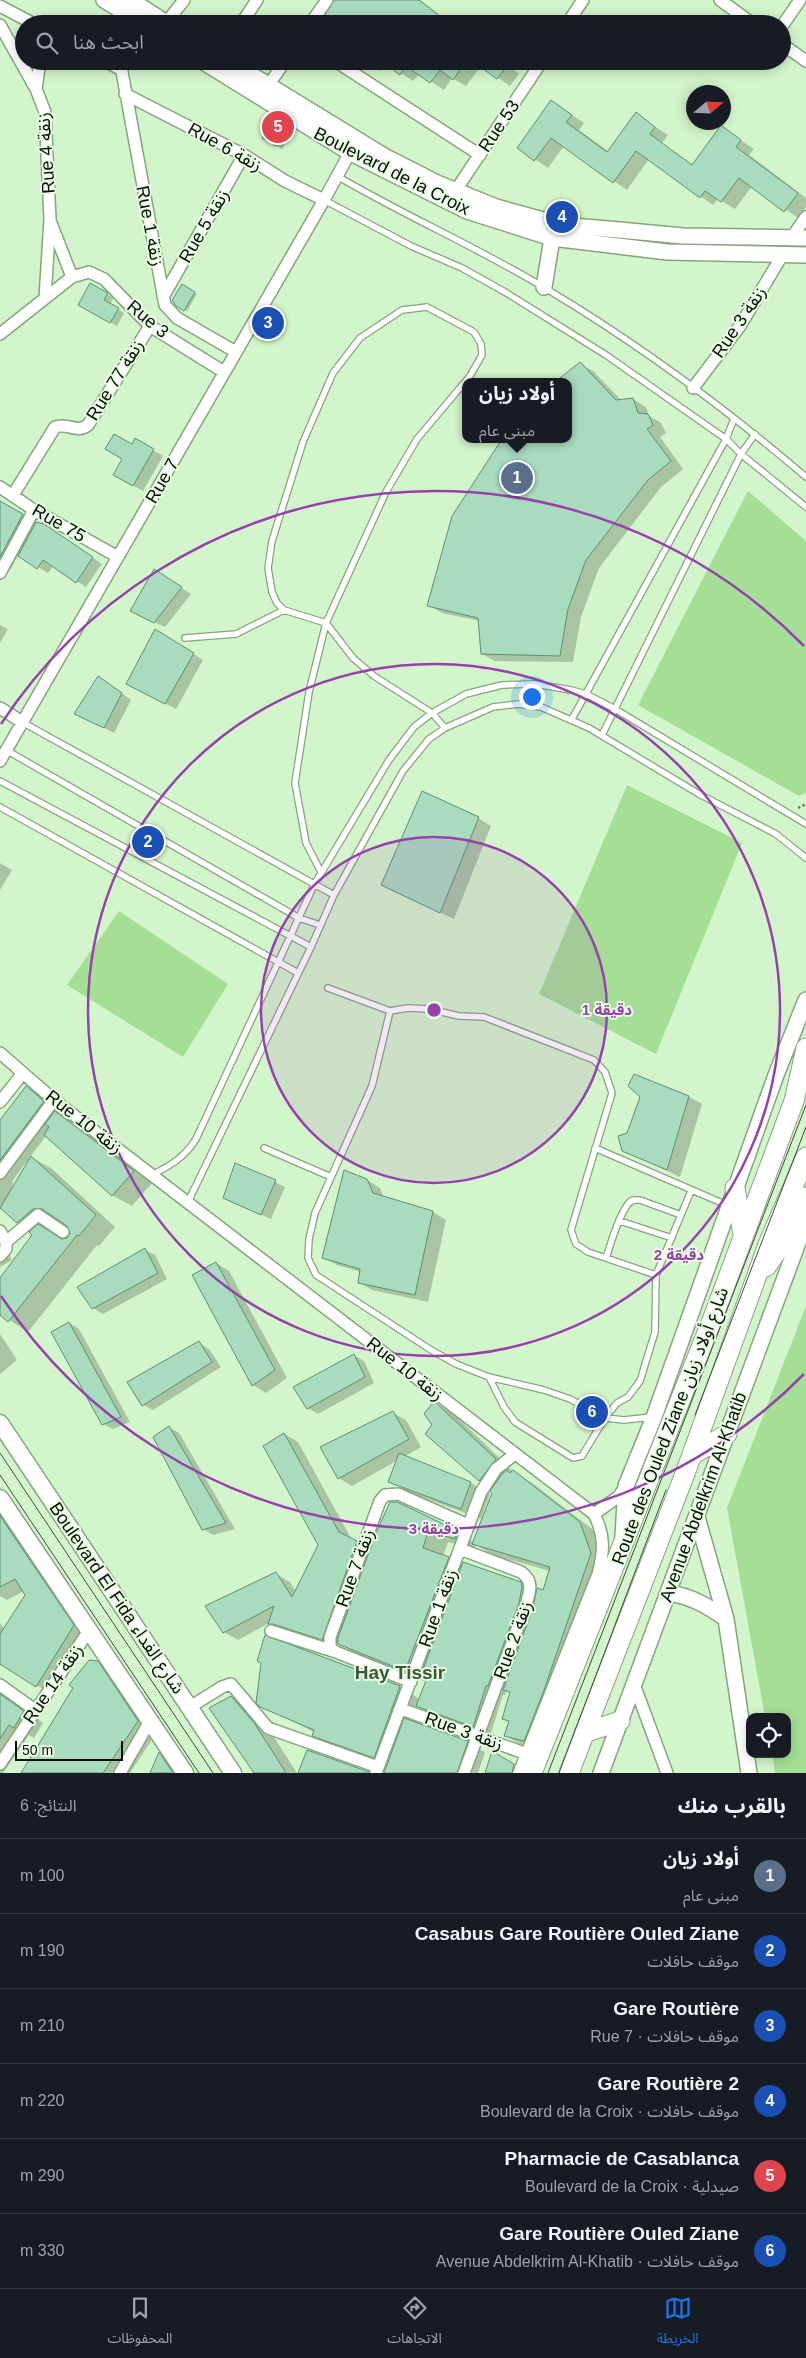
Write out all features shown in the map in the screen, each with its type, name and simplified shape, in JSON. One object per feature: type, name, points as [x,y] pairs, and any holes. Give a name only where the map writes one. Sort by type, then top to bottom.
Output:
[{"type":"highway","name":"Route des Ouled Ziane شارع أولاد زيان","points":[[532,1773],[743,1236],[794,1101],[806,1048]]},
{"type":"highway","name":"Route des Ouled Ziane شارع أولاد زيان","points":[[569,1773],[692,1455],[754,1282],[806,1157]]},
{"type":"highway","points":[[735,1188],[743,1236]]},
{"type":"highway","points":[[754,1282],[792,1230],[806,1197]]},
{"type":"highway","points":[[692,1455],[727,1434]]},
{"type":"highway","points":[[584,1732],[620,1721]]},
{"type":"main road","name":"Boulevard El Fida شارع الفداء","points":[[0,1423],[233,1773]]},
{"type":"main road","points":[[0,1498],[90,1629],[185,1773]]},
{"type":"street","points":[[104,0],[144,15]]},
{"type":"street","points":[[173,15],[184,0]]},
{"type":"street","points":[[247,15],[257,0]]},
{"type":"street","points":[[316,15],[327,0]]},
{"type":"street","points":[[573,15],[583,0]]},
{"type":"street","points":[[790,15],[800,0]]},
{"type":"street","points":[[722,1],[741,15]]},
{"type":"street","points":[[0,6],[17,15]]},
{"type":"street","name":"Rue 4 زنقة","points":[[0,25],[15,52]]},
{"type":"street","points":[[791,50],[806,61]]},
{"type":"street","name":"Rue 4 زنقة","points":[[25,70],[36,89],[46,120],[50,219],[44,298]]},
{"type":"street","name":"Rue 4 زنقة","points":[[36,89],[39,70]]},
{"type":"street","name":"Rue 1 زنقة","points":[[121,70],[163,297],[170,312],[177,318],[236,352]]},
{"type":"street","name":"Boulevard de la Croix","points":[[218,70],[467,211],[552,238],[667,252],[806,255]]},
{"type":"street","name":"Boulevard de la Croix","points":[[243,70],[353,147],[496,207],[561,225],[683,236],[799,238]]},
{"type":"street","points":[[268,86],[279,70]]},
{"type":"street","points":[[349,70],[480,155]]},
{"type":"street","name":"Rue 53","points":[[456,190],[536,70]]},
{"type":"street","name":"Rue 6 زنقة","points":[[125,94],[244,155],[285,181],[324,200]]},
{"type":"street","name":"Rue 7","points":[[3,756],[353,147]]},
{"type":"street","name":"Rue 5 زنقة","points":[[163,297],[244,155]]},
{"type":"street","points":[[799,238],[806,217]]},
{"type":"street","name":"Rue 4 زنقة","points":[[50,219],[72,277]]},
{"type":"street","points":[[544,287],[552,238]]},
{"type":"street","name":"Rue 3 زنقة","points":[[693,388],[740,326],[783,254]]},
{"type":"street","name":"Rue 3","points":[[72,277],[89,272],[104,279],[150,326],[224,372]]},
{"type":"street","points":[[0,334],[72,277]]},
{"type":"street","name":"Rue 77 زنقة","points":[[12,495],[55,427],[60,425],[78,430],[88,425],[150,326]]},
{"type":"street","name":"Rue 75","points":[[0,487],[34,510],[118,557]]},
{"type":"street","points":[[0,573],[34,510]]},
{"type":"street","points":[[0,708],[22,722]]},
{"type":"street","points":[[519,1773],[598,1574],[604,1550],[601,1531],[594,1514],[618,1497],[626,1486],[654,1417],[735,1188],[806,1000]]},
{"type":"street","name":"Rue 10 زنقة","points":[[0,1053],[54,1100],[594,1514]]},
{"type":"street","points":[[0,1102],[23,1073]]},
{"type":"street","points":[[0,1173],[54,1100]]},
{"type":"street","points":[[6,1242],[38,1215],[63,1232]]},
{"type":"street","name":"Avenue Abdelkrim Al-Khatib","points":[[601,1773],[806,1221]]},
{"type":"street","points":[[0,1231],[6,1242],[6,1249],[0,1256]]},
{"type":"street","name":"Rue 1 زنقة","points":[[377,1770],[468,1525],[487,1481],[496,1469],[515,1454]]},
{"type":"street","points":[[622,1548],[626,1486]]},
{"type":"street","name":"Rue 7 زنقة","points":[[336,1652],[330,1648],[330,1637],[380,1501],[385,1495],[398,1494],[468,1525]]},
{"type":"street","points":[[697,1517],[726,1619],[749,1773]]},
{"type":"street","name":"Rue 2 زنقة","points":[[460,1548],[520,1572],[528,1576],[530,1583],[526,1605],[464,1773]]},
{"type":"street","points":[[668,1593],[680,1594],[706,1604],[726,1619]]},
{"type":"street","name":"Rue 14 زنقة","points":[[0,1764],[90,1629]]},
{"type":"street","points":[[271,1631],[336,1652],[411,1682]]},
{"type":"street","points":[[190,1707],[222,1686],[231,1684],[268,1728],[290,1734],[377,1770]]},
{"type":"street","points":[[634,1684],[667,1773]]},
{"type":"street","points":[[0,1685],[35,1710]]},
{"type":"street","name":"Rue 3 زنقة","points":[[401,1708],[527,1754]]},
{"type":"street","points":[[121,1772],[150,1721]]},
{"type":"lane","points":[[337,176],[544,287],[624,338],[756,434],[806,477]]},
{"type":"lane","points":[[324,200],[411,246],[462,268],[505,292],[606,355],[726,439],[741,454],[806,507]]},
{"type":"lane","points":[[445,728],[432,713],[374,676],[353,658],[326,623],[284,610],[277,603],[272,592],[268,568],[272,541],[303,442],[333,373],[360,338],[402,310],[427,307],[474,332],[480,344],[482,355],[468,378]]},
{"type":"lane","points":[[321,872],[306,843],[295,783],[309,692],[326,623],[386,492],[416,439],[462,385]]},
{"type":"lane","points":[[572,719],[726,439],[734,419]]},
{"type":"lane","points":[[602,736],[741,454],[756,434]]},
{"type":"lane","points":[[185,638],[236,634],[284,610]]},
{"type":"lane","points":[[152,1174],[175,1164],[187,1154],[196,1139],[314,885],[388,760],[414,727],[432,713],[466,694],[502,685],[535,684],[586,694],[615,709],[806,824]]},
{"type":"lane","points":[[188,1202],[311,947],[334,895],[403,771],[429,739],[445,728],[493,707],[518,704],[541,707],[572,719],[699,794],[776,834],[806,858]]},
{"type":"lane","points":[[22,722],[334,895]]},
{"type":"lane","points":[[3,756],[299,918],[320,925]]},
{"type":"lane","points":[[0,781],[311,947]]},
{"type":"lane","points":[[0,807],[298,973]]},
{"type":"lane","points":[[328,988],[390,1010],[408,1008],[428,1009],[459,1016],[484,1017],[594,1060],[605,1072],[612,1093],[572,1230],[576,1244],[588,1252],[656,1275]]},
{"type":"lane","points":[[390,1010],[372,1086],[315,1213],[309,1239],[308,1258],[316,1275],[431,1350],[456,1364],[489,1377],[544,1390],[570,1399],[604,1418],[624,1420],[654,1417]]},
{"type":"lane","points":[[264,1148],[331,1178]]},
{"type":"lane","points":[[595,1148],[729,1206]]},
{"type":"lane","points":[[489,1377],[515,1422],[574,1458],[582,1456],[604,1418],[617,1403],[628,1397],[640,1381],[655,1332],[656,1275],[691,1190]]},
{"type":"lane","points":[[606,1258],[628,1203],[633,1200],[640,1200],[681,1215]]},
{"type":"lane","points":[[620,1221],[672,1238]]},
{"type":"green space","points":[[748,491],[806,541],[806,793],[799,796],[638,705]]},
{"type":"green space","points":[[627,785],[742,843],[656,1054],[539,994]]},
{"type":"green space","points":[[119,911],[228,984],[183,1057],[67,985]]},
{"type":"green space","points":[[806,1306],[806,1773],[775,1773],[773,1758],[791,1758],[791,1713],[764,1713],[727,1508]]},
{"type":"building","points":[[334,0],[419,0],[438,15],[325,15]]},
{"type":"building","points":[[393,70],[403,70],[400,75]]},
{"type":"building","points":[[412,70],[440,70],[430,83]]},
{"type":"building","points":[[440,70],[460,70],[453,80]]},
{"type":"building","points":[[484,70],[504,70],[497,79]]},
{"type":"building","points":[[551,100],[572,115],[566,122],[607,152],[636,112],[655,127],[650,134],[692,165],[717,130],[728,130],[741,140],[736,147],[798,193],[784,212],[739,178],[721,202],[705,191],[700,198],[636,151],[613,183],[551,138],[534,161],[517,148]]},
{"type":"building","points":[[273,118],[287,126],[276,146],[262,138]]},
{"type":"building","points":[[90,283],[108,293],[104,300],[119,308],[110,323],[78,305]]},
{"type":"building","points":[[182,284],[195,292],[184,311],[176,306],[172,300]]},
{"type":"building","points":[[580,362],[616,400],[633,398],[638,413],[648,414],[653,425],[647,429],[671,461],[648,480],[586,560],[568,609],[560,656],[481,654],[478,618],[427,606],[452,516],[499,443],[572,443],[572,378],[560,378]]},
{"type":"building","points":[[114,434],[132,444],[135,438],[154,449],[133,486],[113,475],[122,459],[105,449]]},
{"type":"building","points":[[0,501],[23,514],[0,557]]},
{"type":"building","points":[[36,522],[44,524],[93,557],[76,583],[43,560],[37,569],[18,556]]},
{"type":"building","points":[[154,569],[182,587],[154,623],[130,611]]},
{"type":"building","points":[[155,629],[194,653],[165,704],[126,684]]},
{"type":"building","points":[[98,676],[122,693],[104,728],[74,714]]},
{"type":"building","points":[[422,791],[479,817],[440,913],[381,885]]},
{"type":"building","points":[[634,1074],[689,1096],[667,1170],[622,1151],[618,1136],[627,1133],[640,1097],[628,1086]]},
{"type":"building","points":[[26,1086],[44,1101],[0,1160],[0,1120]]},
{"type":"building","points":[[55,1111],[134,1171],[112,1196],[44,1135],[49,1127],[45,1124]]},
{"type":"building","points":[[31,1156],[96,1215],[79,1236],[77,1235],[8,1322],[0,1315],[0,1278],[32,1235],[29,1232],[38,1224],[62,1239],[67,1238],[70,1233],[67,1226],[42,1209],[33,1209],[17,1223],[0,1208]]},
{"type":"building","points":[[235,1163],[276,1180],[261,1215],[223,1198]]},
{"type":"building","points":[[344,1170],[367,1179],[373,1193],[433,1211],[415,1295],[358,1283],[360,1269],[322,1258]]},
{"type":"building","points":[[145,1248],[158,1273],[92,1309],[77,1287]]},
{"type":"building","points":[[216,1262],[275,1370],[252,1386],[192,1275]]},
{"type":"building","points":[[69,1322],[121,1417],[102,1425],[51,1332]]},
{"type":"building","points":[[199,1341],[212,1362],[142,1406],[127,1382]]},
{"type":"building","points":[[354,1354],[365,1377],[307,1409],[293,1387]]},
{"type":"building","points":[[434,1401],[496,1459],[479,1481],[425,1434],[432,1425],[424,1414]]},
{"type":"building","points":[[393,1411],[409,1439],[338,1479],[320,1447]]},
{"type":"building","points":[[169,1426],[226,1523],[202,1530],[153,1437]]},
{"type":"building","points":[[284,1433],[339,1532],[357,1541],[322,1640],[268,1624],[274,1606],[223,1633],[205,1606],[276,1572],[292,1597],[318,1545],[263,1446]]},
{"type":"building","points":[[399,1453],[471,1482],[461,1509],[388,1482]]},
{"type":"building","points":[[507,1470],[510,1473],[513,1470],[580,1522],[591,1553],[544,1690],[524,1741],[504,1736],[509,1721],[502,1719],[510,1692],[503,1690],[533,1608],[537,1588],[543,1590],[550,1567],[472,1544],[492,1493],[490,1491]]},
{"type":"building","points":[[390,1502],[397,1502],[458,1531],[455,1539],[428,1531],[423,1548],[449,1557],[405,1671],[338,1644],[338,1638],[376,1533]]},
{"type":"building","points":[[0,1516],[74,1625],[36,1687],[0,1664],[0,1634],[25,1595],[15,1579],[0,1587]]},
{"type":"building","points":[[463,1562],[521,1582],[522,1587],[519,1603],[488,1686],[486,1686],[473,1727],[416,1706],[427,1678],[421,1675]]},
{"type":"building","points":[[265,1635],[400,1686],[374,1758],[312,1736],[314,1730],[260,1707],[256,1703],[261,1663],[257,1661]]},
{"type":"building","points":[[89,1660],[98,1661],[138,1721],[103,1773],[21,1773],[73,1688],[69,1685]]},
{"type":"building","points":[[0,1694],[24,1711],[14,1728],[9,1725],[0,1739]]},
{"type":"building","points":[[231,1696],[255,1724],[286,1773],[254,1773],[209,1708]]},
{"type":"building","points":[[404,1718],[468,1741],[457,1773],[384,1773]]},
{"type":"building","points":[[307,1750],[369,1772],[369,1773],[298,1773]]},
{"type":"building","points":[[492,1751],[514,1764],[512,1773],[485,1773]]},
{"type":"building","points":[[159,1752],[173,1773],[150,1773]]},
{"type":"tram line","points":[[548,1773],[806,1105]]},
{"type":"tram line","points":[[695,1415],[806,1127]]},
{"type":"tram line","points":[[0,1453],[213,1773]]},
{"type":"tram line","points":[[0,1475],[199,1773]]},
{"type":"tram line","points":[[559,1773],[666,1490]]},
{"type":"place","name":"Pharmacie de Casablanca","points":[[278,127]]},
{"type":"place","name":"Gare Routière 2","points":[[562,217]]},
{"type":"place","name":"Gare Routière","points":[[268,323]]},
{"type":"place","name":"أولاد زيان","points":[[517,478]]},
{"type":"place","name":"Casabus Gare Routière Ouled Ziane","points":[[148,842]]},
{"type":"place","name":"Gare Routière Ouled Ziane","points":[[592,1412]]},
{"type":"district","name":"Hay Tissir","points":[[400,1672]]}]
